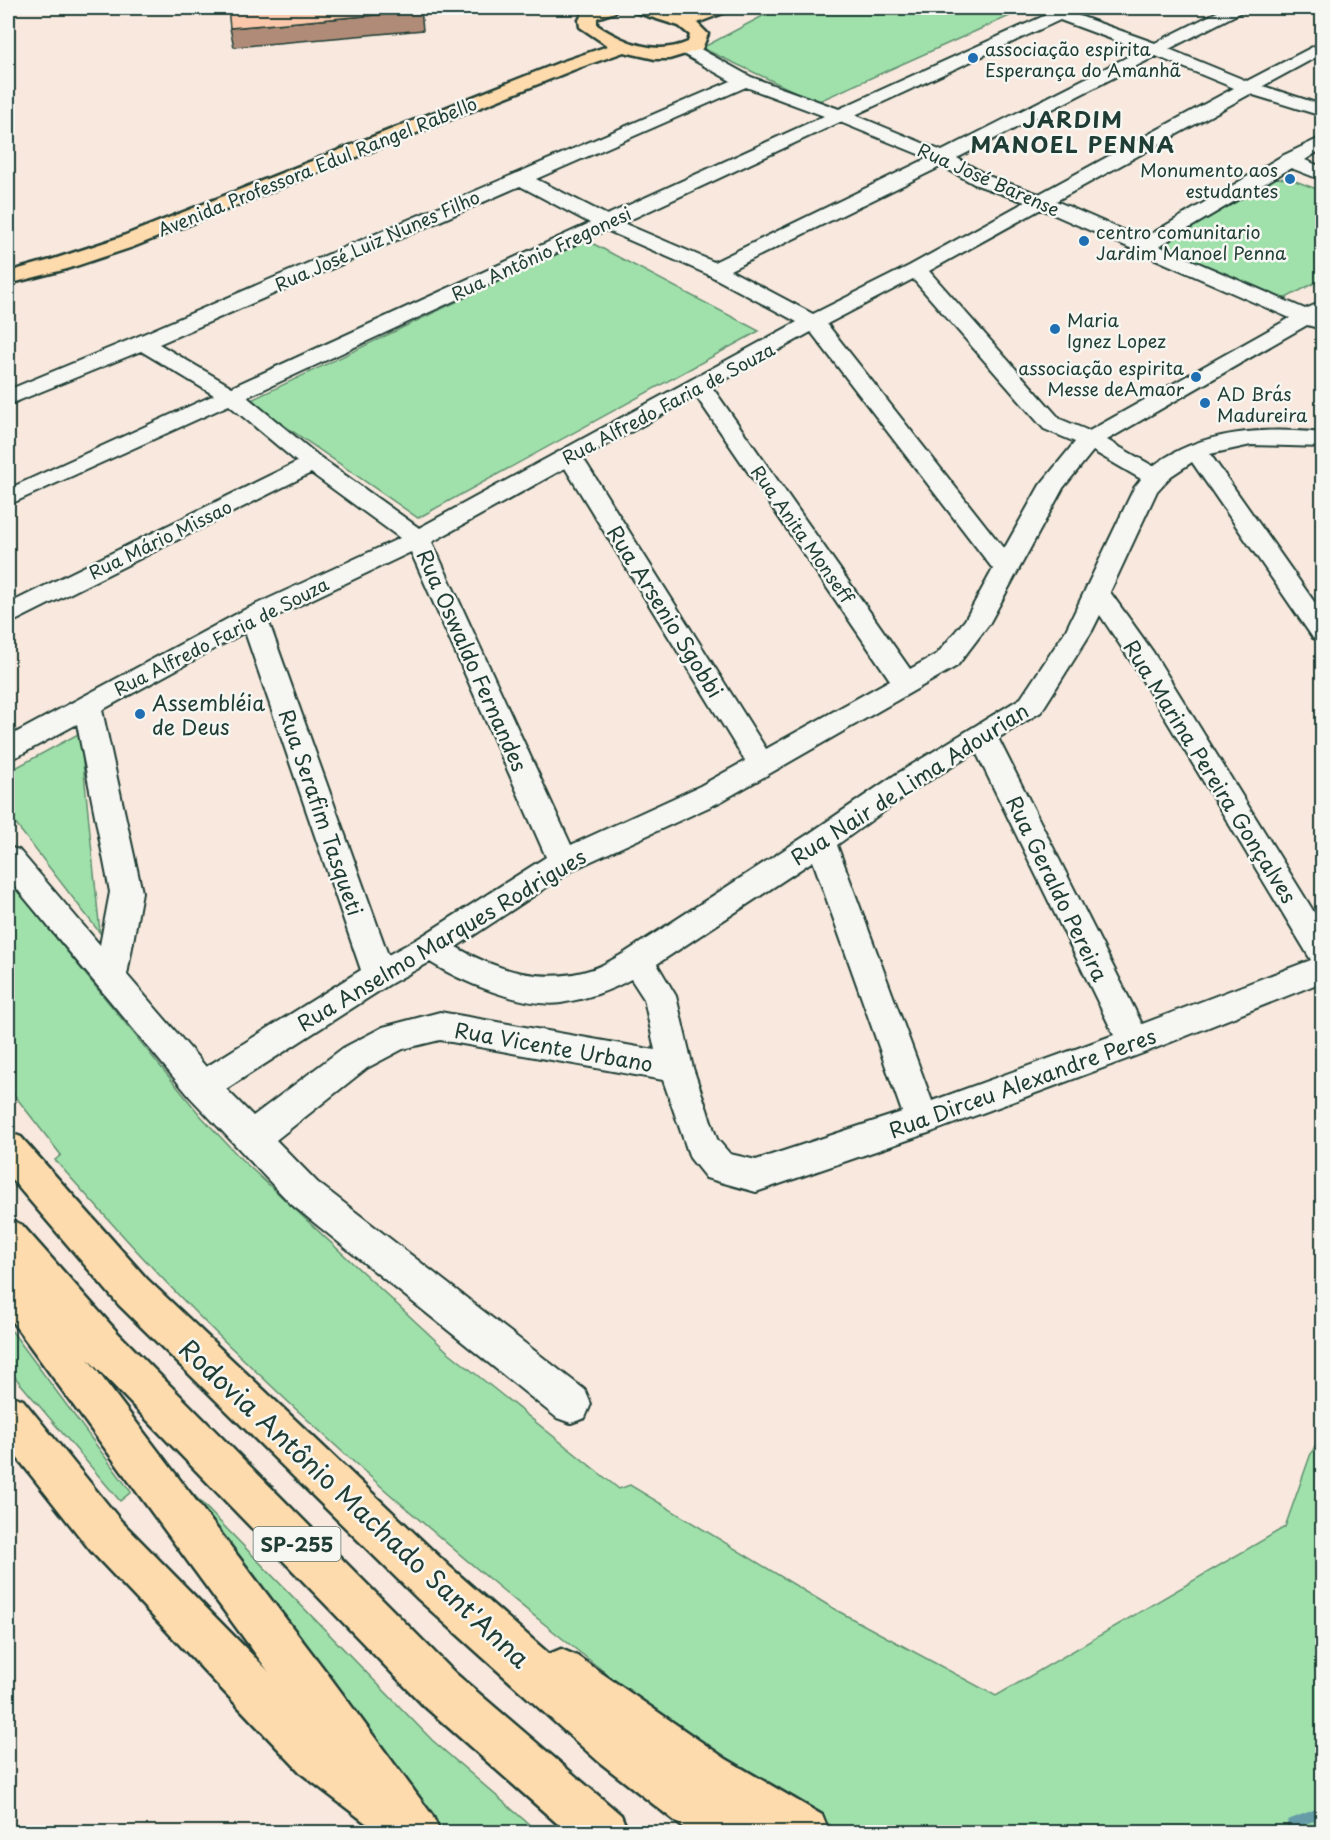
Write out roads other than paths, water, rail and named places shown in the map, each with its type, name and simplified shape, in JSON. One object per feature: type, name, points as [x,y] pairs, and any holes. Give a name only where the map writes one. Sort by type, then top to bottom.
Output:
[{"type":"main road","points":[[641,8],[674,14],[720,8]]},
{"type":"main road","points":[[600,9],[590,15],[589,27],[601,36],[624,46],[652,53],[670,54],[689,50],[696,45],[699,34],[674,14]]},
{"type":"main road","points":[[521,65],[601,36]]},
{"type":"main road","name":"Avenida Professora Edul Rangel Rabello","points":[[8,278],[33,273],[94,254],[567,66],[624,46]]},
{"type":"main road","points":[[280,161],[298,162],[303,166],[304,172]]},
{"type":"main road","name":"Rodovia Antônio Machado Sant'Anna","points":[[8,1148],[58,1209],[134,1292],[434,1583],[615,1744],[728,1833]]},
{"type":"main road","name":"SP-255","points":[[8,1237],[104,1347],[439,1689],[604,1833]]},
{"type":"main road","points":[[8,1284],[413,1829]]},
{"type":"main road","points":[[8,1414],[106,1536],[319,1757],[413,1829]]},
{"type":"main road","points":[[434,1583],[709,1776],[805,1833]]},
{"type":"street","points":[[1040,8],[1067,11],[1247,87],[1323,111]]},
{"type":"street","points":[[714,270],[943,158],[1237,8]]},
{"type":"street","name":"Rua Antônio Fregonesi","points":[[8,498],[1067,11]]},
{"type":"street","name":"Rua Alfredo Faria de Souza","points":[[8,749],[253,616],[418,539],[861,296],[916,270],[1323,47]]},
{"type":"street","name":"Rua José Barense","points":[[689,50],[745,81],[841,116],[943,158],[981,180],[1039,201],[1143,247],[1317,316]]},
{"type":"street","name":"Rua José Luiz Nunes Filho","points":[[8,398],[141,344],[745,81]]},
{"type":"street","points":[[1143,247],[1323,142]]},
{"type":"street","points":[[1289,160],[1323,174]]},
{"type":"street","points":[[519,178],[606,223],[714,270],[815,323],[1006,568]]},
{"type":"street","points":[[916,270],[1052,424],[1090,440],[1154,477]]},
{"type":"street","name":"Rua Anselmo Marques Rodrigues","points":[[202,1087],[379,975],[430,947],[563,861],[710,794],[947,660],[976,624],[1052,485],[1090,440],[1317,316]]},
{"type":"street","name":"Rua Oswaldo Fernandes","points":[[141,344],[232,396],[313,464],[418,539],[563,861]]},
{"type":"street","name":"Rua Anita Monseff","points":[[700,386],[905,682]]},
{"type":"street","name":"Rua Nair de Lima Adourian","points":[[430,947],[467,969],[518,986],[559,990],[601,980],[637,961],[821,841],[905,782],[1031,705],[1079,631],[1146,488],[1154,477],[1175,460],[1196,451],[1247,438],[1323,440]]},
{"type":"street","points":[[1196,451],[1323,632]]},
{"type":"street","name":"Rua Arsenio Sgobbi","points":[[570,456],[762,766]]},
{"type":"street","name":"Rua Mário Missao","points":[[8,614],[313,464]]},
{"type":"street","name":"Rua Marina Pereira Gonçalves","points":[[1097,592],[1143,658],[1323,951]]},
{"type":"street","name":"Rua Serafim Tasqueti","points":[[253,616],[379,975]]},
{"type":"street","points":[[87,706],[126,892],[110,979]]},
{"type":"street","name":"Rua Geraldo Pereira","points":[[982,735],[1134,1042]]},
{"type":"street","points":[[821,841],[922,1120]]},
{"type":"street","points":[[8,858],[202,1087],[304,1193],[571,1404]]},
{"type":"street","points":[[637,961],[660,996],[676,1068]]},
{"type":"street","name":"Rua Dirceu Alexandre Peres","points":[[676,1068],[702,1147],[719,1167],[756,1176],[922,1120],[1323,969]]},
{"type":"street","name":"Rua Vicente Urbano","points":[[250,1138],[355,1058],[396,1037],[440,1026],[676,1068]]},
{"type":"waterway","points":[[1292,1824],[1322,1812]]},
{"type":"place","name":"associação espirita Esperança do Amanhã","points":[[973,58]]},
{"type":"place","name":"Monumento aos estudantes","points":[[1290,179]]},
{"type":"place","name":"centro comunitario Jardim Manoel Penna","points":[[1084,241]]},
{"type":"place","name":"Maria Ignez Lopez","points":[[1055,329]]},
{"type":"place","name":"associação espirita Messe deAmaor","points":[[1196,377]]},
{"type":"place","name":"AD Brás Madureira","points":[[1205,403]]},
{"type":"place","name":"Assembléia de Deus","points":[[140,714]]},
{"type":"district","name":"JARDIM MANOEL PENNA","points":[[1073,130]]}]
